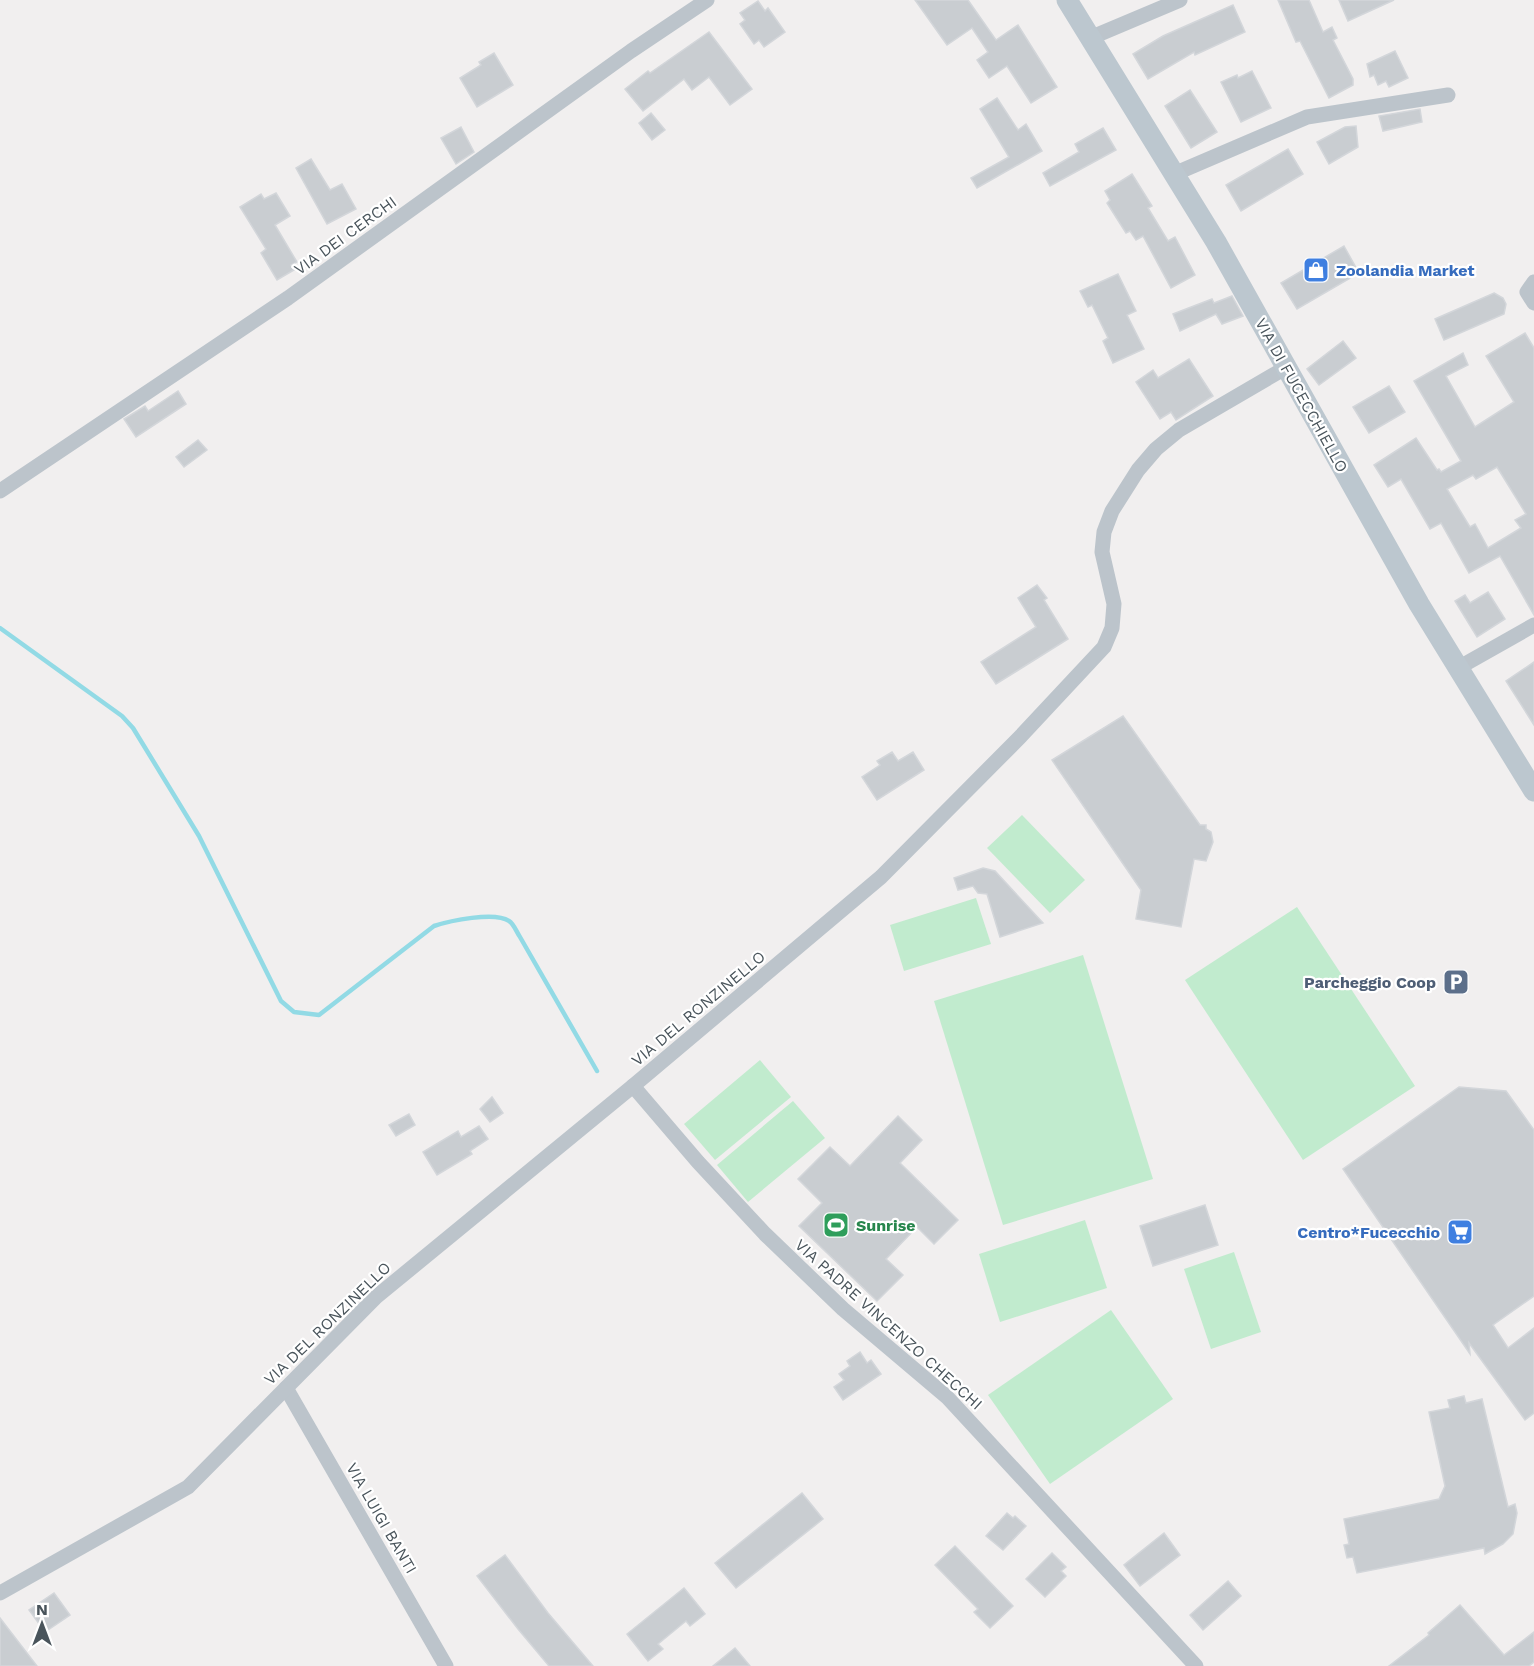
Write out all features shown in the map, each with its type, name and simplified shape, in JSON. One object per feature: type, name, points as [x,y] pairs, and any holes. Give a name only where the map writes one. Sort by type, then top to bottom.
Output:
[{"type":"main road","name":"VIA DI FUCECCHIELLO","points":[[1067,0],[1221,251],[1419,604],[1534,791]]},
{"type":"street","name":"VIA DEI CERCHI","points":[[0,491],[288,298],[631,51],[707,0]]},
{"type":"street","points":[[1090,38],[1180,0]]},
{"type":"street","points":[[1174,174],[1307,117],[1448,95]]},
{"type":"street","points":[[1534,282],[1527,292],[1534,303]]},
{"type":"street","name":"VIA DEL RONZINELLO","points":[[0,1593],[188,1487],[376,1297],[633,1086],[881,877],[1013,745],[1104,647],[1112,628],[1114,604],[1102,552],[1104,532],[1112,511],[1125,489],[1156,449],[1179,430],[1287,368]]},
{"type":"street","points":[[1458,668],[1534,625]]},
{"type":"street","name":"VIA PADRE VINCENZO CHECCHI","points":[[633,1086],[698,1162],[765,1234],[843,1309],[947,1398],[1196,1666]]},
{"type":"street","name":"VIA LUIGI BANTI","points":[[286,1388],[446,1666]]},
{"type":"green space","points":[[1022,815],[1085,880],[1050,913],[987,848]]},
{"type":"green space","points":[[976,898],[991,944],[904,971],[890,925]]},
{"type":"green space","points":[[1297,907],[1415,1086],[1303,1160],[1185,980]]},
{"type":"green space","points":[[1083,955],[1153,1179],[1003,1225],[934,1001]]},
{"type":"green space","points":[[760,1060],[791,1097],[715,1160],[684,1124]]},
{"type":"green space","points":[[793,1101],[825,1138],[748,1202],[717,1165]]},
{"type":"green space","points":[[1085,1220],[1107,1288],[1000,1322],[979,1254]]},
{"type":"green space","points":[[1234,1252],[1261,1332],[1211,1349],[1184,1269]]},
{"type":"green space","points":[[1111,1310],[1173,1399],[1050,1484],[988,1395]]},
{"type":"building","points":[[915,0],[968,0],[996,40],[1018,25],[1057,87],[1031,103],[1007,66],[989,78],[977,60],[988,52],[972,28],[947,45]]},
{"type":"building","points":[[1278,0],[1309,0],[1323,32],[1332,27],[1337,38],[1333,40],[1353,79],[1353,85],[1329,98],[1300,41],[1296,42]]},
{"type":"building","points":[[1339,0],[1394,0],[1348,21]]},
{"type":"building","points":[[758,1],[765,11],[768,8],[785,32],[764,47],[759,40],[754,44],[740,24],[745,20],[740,13]]},
{"type":"building","points":[[1233,5],[1245,32],[1195,55],[1194,52],[1148,79],[1133,54],[1163,36]]},
{"type":"building","points":[[709,32],[752,89],[730,105],[709,77],[692,90],[684,79],[643,111],[625,89],[648,71],[650,73]]},
{"type":"building","points":[[1395,51],[1408,78],[1389,87],[1386,81],[1378,85],[1374,75],[1370,77],[1367,64]]},
{"type":"building","points":[[494,53],[513,85],[477,107],[460,78],[481,65],[479,62]]},
{"type":"building","points":[[1252,71],[1271,108],[1241,122],[1221,82],[1237,75],[1238,78]]},
{"type":"building","points":[[1190,90],[1217,132],[1191,148],[1165,106]]},
{"type":"building","points":[[997,98],[1018,130],[1026,124],[1042,151],[977,188],[971,178],[1009,157],[980,109]]},
{"type":"building","points":[[1420,109],[1422,122],[1383,131],[1379,116]]},
{"type":"building","points":[[651,113],[665,130],[652,140],[639,123]]},
{"type":"building","points":[[1356,126],[1358,147],[1329,164],[1317,142],[1345,127]]},
{"type":"building","points":[[461,127],[474,152],[456,164],[441,138]]},
{"type":"building","points":[[1103,128],[1116,150],[1050,186],[1043,173],[1079,152],[1075,144]]},
{"type":"building","points":[[1288,149],[1303,174],[1241,211],[1226,185]]},
{"type":"building","points":[[311,159],[330,190],[342,184],[356,209],[327,224],[296,168]]},
{"type":"building","points":[[1132,174],[1152,206],[1148,208],[1168,241],[1175,237],[1195,275],[1171,288],[1143,236],[1136,240],[1130,231],[1126,233],[1107,203],[1110,200],[1105,191]]},
{"type":"building","points":[[276,193],[290,216],[275,225],[297,262],[291,265],[294,270],[277,280],[261,253],[266,249],[240,207],[261,194],[264,199]]},
{"type":"building","points":[[1344,246],[1359,273],[1297,309],[1281,283]]},
{"type":"building","points":[[1118,274],[1136,311],[1127,315],[1144,349],[1113,363],[1103,341],[1108,338],[1092,305],[1088,307],[1080,291]]},
{"type":"building","points":[[1494,293],[1503,298],[1506,304],[1504,314],[1444,340],[1435,319]]},
{"type":"building","points":[[1232,296],[1243,316],[1222,324],[1216,314],[1180,331],[1173,314],[1212,299],[1214,303]]},
{"type":"building","points":[[1525,333],[1534,348],[1534,615],[1500,556],[1469,573],[1441,523],[1430,529],[1401,479],[1388,487],[1374,465],[1416,438],[1437,470],[1441,472],[1461,461],[1414,381],[1463,353],[1468,365],[1446,376],[1475,427],[1514,402],[1486,356]],"holes":[[[1497,467],[1526,514],[1515,520],[1521,528],[1488,548],[1475,524],[1470,527],[1447,489],[1473,475],[1476,479]]]},
{"type":"building","points":[[1343,341],[1356,358],[1319,385],[1307,369]]},
{"type":"building","points":[[1189,359],[1213,396],[1176,420],[1171,412],[1160,419],[1136,382],[1153,370],[1158,378]]},
{"type":"building","points":[[1389,386],[1405,412],[1369,433],[1353,407]]},
{"type":"building","points":[[178,391],[186,404],[136,437],[124,419],[145,406],[148,411]]},
{"type":"building","points":[[198,440],[207,450],[184,467],[176,457]]},
{"type":"building","points":[[1037,585],[1047,598],[1044,600],[1068,639],[996,684],[981,662],[1036,627],[1018,598]]},
{"type":"building","points":[[1488,592],[1505,619],[1477,637],[1455,601],[1465,595],[1470,603]]},
{"type":"building","points":[[1534,662],[1534,725],[1506,681]]},
{"type":"building","points":[[1123,716],[1200,825],[1206,825],[1206,829],[1211,832],[1213,842],[1206,861],[1194,859],[1181,927],[1136,919],[1141,890],[1052,760]]},
{"type":"building","points":[[892,752],[898,761],[913,752],[924,770],[877,800],[862,777],[880,765],[877,761]]},
{"type":"building","points":[[983,868],[995,871],[1043,923],[1000,937],[987,894],[978,893],[973,886],[958,890],[954,878]]},
{"type":"building","name":"Centro*Fucecchio","points":[[1459,1087],[1506,1091],[1534,1130],[1534,1296],[1493,1325],[1508,1348],[1534,1328],[1534,1413],[1525,1420],[1469,1343],[1470,1354],[1343,1169]]},
{"type":"building","points":[[492,1097],[503,1113],[490,1122],[480,1109]]},
{"type":"building","points":[[409,1114],[415,1125],[396,1136],[389,1125]]},
{"type":"building","points":[[898,1116],[922,1140],[900,1163],[958,1220],[934,1244],[917,1227],[886,1259],[903,1275],[877,1301],[799,1226],[822,1203],[798,1179],[830,1147],[850,1166]]},
{"type":"building","points":[[479,1126],[488,1139],[470,1151],[472,1154],[437,1175],[423,1152],[458,1131],[461,1137]]},
{"type":"building","points":[[1205,1205],[1218,1245],[1153,1266],[1140,1226]]},
{"type":"building","points":[[860,1352],[867,1363],[871,1360],[881,1374],[843,1400],[834,1387],[844,1380],[839,1374],[850,1366],[847,1361]]},
{"type":"building","points":[[1464,1396],[1466,1403],[1482,1399],[1508,1507],[1515,1504],[1517,1513],[1513,1534],[1503,1544],[1485,1554],[1484,1548],[1357,1573],[1353,1557],[1347,1558],[1344,1545],[1349,1544],[1344,1519],[1439,1499],[1445,1486],[1429,1412],[1450,1408],[1448,1400]]},
{"type":"building","points":[[802,1493],[823,1519],[736,1588],[715,1563]]},
{"type":"building","points":[[1007,1513],[1013,1518],[1015,1516],[1026,1526],[1003,1550],[986,1536]]},
{"type":"building","points":[[1164,1533],[1180,1555],[1140,1586],[1124,1565]]},
{"type":"building","points":[[955,1546],[1013,1606],[990,1628],[974,1612],[978,1609],[935,1565]]},
{"type":"building","points":[[1052,1553],[1066,1567],[1061,1571],[1066,1576],[1045,1597],[1026,1579]]},
{"type":"building","points":[[505,1555],[548,1613],[593,1666],[549,1666],[518,1629],[477,1576]]},
{"type":"building","points":[[1228,1581],[1241,1596],[1203,1630],[1190,1615]]},
{"type":"building","points":[[684,1588],[705,1614],[690,1626],[686,1621],[658,1644],[663,1649],[648,1661],[627,1634]]},
{"type":"building","points":[[54,1593],[70,1615],[45,1632],[29,1610]]},
{"type":"building","points":[[1460,1605],[1504,1655],[1534,1632],[1534,1662],[1529,1666],[1389,1666],[1429,1635],[1428,1633]]},
{"type":"building","points":[[0,1618],[37,1666],[0,1666]]},
{"type":"building","points":[[735,1648],[750,1666],[713,1666]]},
{"type":"waterway","points":[[0,628],[122,716],[133,728],[199,836],[281,1001],[294,1012],[319,1015],[434,926],[472,918],[502,918],[514,926],[597,1071]]},
{"type":"place","name":"Zoolandia Market","points":[[1316,270]]},
{"type":"place","name":"Parcheggio Coop","points":[[1456,982]]},
{"type":"place","name":"Sunrise","points":[[836,1225]]},
{"type":"place","name":"Centro*Fucecchio","points":[[1460,1232]]}]
